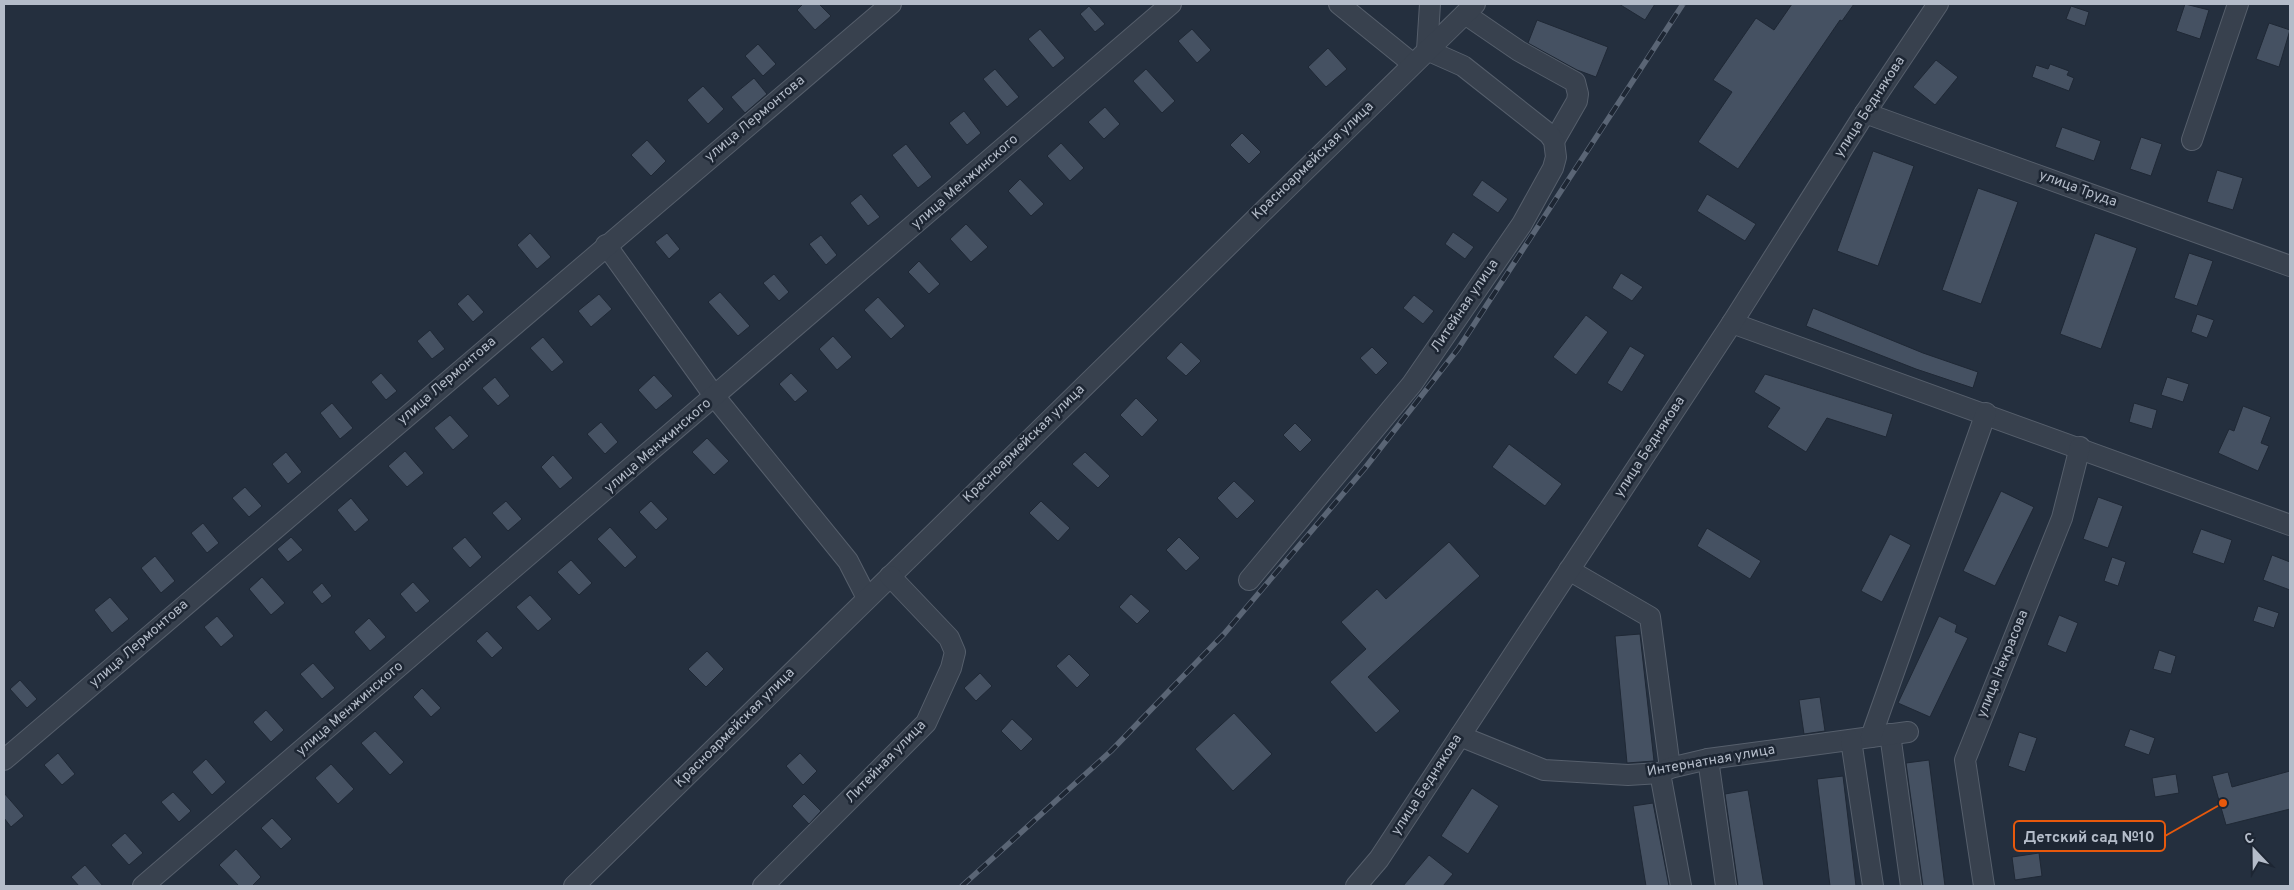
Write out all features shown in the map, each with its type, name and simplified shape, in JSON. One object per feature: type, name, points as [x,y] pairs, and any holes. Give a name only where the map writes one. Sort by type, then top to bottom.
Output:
[{"type":"street","name":"улица Лермонтова","points":[[4,760],[891,4]]},
{"type":"street","name":"улица Менжинского","points":[[143,886],[1171,4]]},
{"type":"street","points":[[1339,4],[1412,64]]},
{"type":"street","points":[[1430,4],[1427,50],[1462,66],[1540,126],[1554,141],[1577,101],[1578,94],[1575,82],[1520,51],[1470,9]]},
{"type":"street","name":"улица Беднякова","points":[[1363,884],[1732,323],[1865,113],[1938,4]]},
{"type":"street","points":[[2192,140],[2238,4]]},
{"type":"street","name":"Красноармейская улица","points":[[574,886],[1470,9]]},
{"type":"street","name":"улица Труда","points":[[1865,113],[2290,266]]},
{"type":"street","name":"Литейная улица","points":[[1249,580],[1412,384],[1522,224],[1553,168],[1556,157],[1554,141]]},
{"type":"street","points":[[606,245],[715,397],[848,561],[867,598]]},
{"type":"street","points":[[1732,323],[2080,447],[2290,525]]},
{"type":"street","points":[[1911,886],[1890,734],[1986,414]]},
{"type":"street","name":"улица Некрасова","points":[[1984,886],[1965,760],[2062,518],[2080,447]]},
{"type":"street","points":[[1569,570],[1650,617],[1665,770],[1681,886]]},
{"type":"street","name":"Литейная улица","points":[[763,886],[926,723],[951,668],[955,652],[949,638],[890,576]]},
{"type":"street","name":"Интернатная улица","points":[[1460,736],[1544,770],[1628,775],[1665,770],[1708,759],[1890,734]]},
{"type":"street","points":[[1851,740],[1873,886]]},
{"type":"street","points":[[1708,759],[1726,886]]},
{"type":"building","points":[[803,4],[819,4],[831,16],[815,30],[797,10]]},
{"type":"building","points":[[1619,4],[1655,4],[1645,20]]},
{"type":"building","points":[[1792,4],[1854,4],[1842,21],[1840,20],[1738,169],[1698,142],[1732,92],[1713,80],[1756,18],[1774,30]]},
{"type":"building","points":[[2185,4],[2209,10],[2200,39],[2176,31]]},
{"type":"building","points":[[1089,6],[1105,24],[1095,32],[1080,14]]},
{"type":"building","points":[[2071,6],[2089,12],[2085,26],[2066,19]]},
{"type":"building","points":[[1537,20],[1608,47],[1596,77],[1577,70],[1528,43]]},
{"type":"building","points":[[2269,23],[2290,30],[2279,67],[2256,59]]},
{"type":"building","points":[[1040,29],[1065,58],[1053,68],[1028,39]]},
{"type":"building","points":[[1192,29],[1211,50],[1197,63],[1178,41]]},
{"type":"building","points":[[758,44],[776,64],[763,76],[745,56]]},
{"type":"building","points":[[1328,48],[1347,69],[1326,87],[1308,67]]},
{"type":"building","points":[[1936,60],[1958,77],[1935,105],[1913,87]]},
{"type":"building","points":[[2050,64],[2069,71],[2067,75],[2074,78],[2069,91],[2032,77],[2036,65],[2048,69]]},
{"type":"building","points":[[995,69],[1019,97],[1007,107],[983,79]]},
{"type":"building","points":[[1146,69],[1175,101],[1162,113],[1133,81]]},
{"type":"building","points":[[754,78],[767,94],[745,113],[731,97]]},
{"type":"building","points":[[703,86],[724,109],[708,124],[687,100]]},
{"type":"building","points":[[1105,107],[1120,124],[1104,139],[1088,122]]},
{"type":"building","points":[[964,111],[981,133],[967,145],[949,123]]},
{"type":"building","points":[[2062,127],[2101,141],[2094,161],[2055,147]]},
{"type":"building","points":[[1242,133],[1261,152],[1249,164],[1230,145]]},
{"type":"building","points":[[2141,137],[2162,144],[2151,176],[2130,169]]},
{"type":"building","points":[[647,140],[666,161],[651,176],[631,155]]},
{"type":"building","points":[[1061,143],[1084,168],[1070,181],[1047,156]]},
{"type":"building","points":[[906,144],[932,177],[918,188],[892,155]]},
{"type":"building","points":[[1873,151],[1914,166],[1878,266],[1837,251]]},
{"type":"building","points":[[2217,170],[2243,178],[2233,210],[2207,202]]},
{"type":"building","points":[[1020,179],[1044,204],[1031,216],[1008,191]]},
{"type":"building","points":[[1482,180],[1508,199],[1498,213],[1472,195]]},
{"type":"building","points":[[1978,188],[2018,202],[1981,304],[1942,290]]},
{"type":"building","points":[[861,194],[880,217],[868,226],[850,203]]},
{"type":"building","points":[[1707,194],[1756,224],[1745,241],[1697,211]]},
{"type":"building","points":[[966,224],[988,247],[971,262],[950,239]]},
{"type":"building","points":[[1453,232],[1474,247],[1465,259],[1445,244]]},
{"type":"building","points":[[530,233],[551,257],[537,269],[517,245]]},
{"type":"building","points":[[667,233],[680,249],[669,259],[655,242]]},
{"type":"building","points":[[2095,233],[2137,248],[2101,349],[2060,334]]},
{"type":"building","points":[[821,235],[837,255],[826,265],[809,244]]},
{"type":"building","points":[[2189,253],[2213,261],[2197,306],[2174,298]]},
{"type":"building","points":[[919,261],[940,284],[929,294],[908,272]]},
{"type":"building","points":[[1621,273],[1643,287],[1632,301],[1612,288]]},
{"type":"building","points":[[774,274],[789,292],[779,301],[763,283]]},
{"type":"building","points":[[720,292],[750,326],[738,336],[708,302]]},
{"type":"building","points":[[468,294],[484,312],[473,322],[457,304]]},
{"type":"building","points":[[599,294],[612,309],[591,327],[578,311]]},
{"type":"building","points":[[1414,295],[1434,311],[1423,324],[1403,308]]},
{"type":"building","points":[[878,297],[905,326],[891,339],[864,310]]},
{"type":"building","points":[[1813,308],[1923,353],[1978,372],[1973,388],[1916,369],[1806,326]]},
{"type":"building","points":[[2197,314],[2214,320],[2207,338],[2191,332]]},
{"type":"building","points":[[1586,315],[1608,332],[1576,375],[1553,357]]},
{"type":"building","points":[[430,330],[445,349],[432,359],[417,341]]},
{"type":"building","points":[[833,336],[852,357],[837,370],[819,349]]},
{"type":"building","points":[[543,337],[564,362],[552,372],[530,348]]},
{"type":"building","points":[[1181,342],[1201,361],[1186,376],[1166,358]]},
{"type":"building","points":[[1630,346],[1645,355],[1622,392],[1607,383]]},
{"type":"building","points":[[1372,347],[1388,363],[1376,375],[1360,358]]},
{"type":"building","points":[[381,373],[397,391],[386,400],[371,382]]},
{"type":"building","points":[[791,373],[808,391],[795,402],[779,384]]},
{"type":"building","points":[[1765,374],[1893,414],[1886,437],[1827,418],[1806,452],[1767,427],[1780,408],[1754,392]]},
{"type":"building","points":[[654,375],[673,396],[656,410],[638,390]]},
{"type":"building","points":[[495,377],[510,396],[498,406],[482,388]]},
{"type":"building","points":[[2167,377],[2189,384],[2183,402],[2161,395]]},
{"type":"building","points":[[1136,398],[1158,420],[1142,437],[1120,415]]},
{"type":"building","points":[[332,403],[353,428],[340,439],[320,413]]},
{"type":"building","points":[[2134,403],[2157,410],[2152,429],[2129,422]]},
{"type":"building","points":[[2243,406],[2271,417],[2261,443],[2269,446],[2258,471],[2218,453],[2229,429],[2234,431]]},
{"type":"building","points":[[450,415],[469,436],[453,450],[434,428]]},
{"type":"building","points":[[601,422],[618,442],[605,454],[587,434]]},
{"type":"building","points":[[1295,423],[1312,440],[1300,452],[1283,435]]},
{"type":"building","points":[[707,438],[729,461],[714,475],[692,452]]},
{"type":"building","points":[[1509,444],[1562,484],[1545,506],[1492,467]]},
{"type":"building","points":[[405,451],[424,473],[407,487],[388,466]]},
{"type":"building","points":[[286,452],[302,472],[288,484],[272,464]]},
{"type":"building","points":[[1085,452],[1110,476],[1098,488],[1072,464]]},
{"type":"building","points":[[553,455],[573,478],[560,489],[541,467]]},
{"type":"building","points":[[1234,481],[1255,501],[1237,519],[1217,498]]},
{"type":"building","points":[[245,487],[262,506],[249,517],[232,498]]},
{"type":"building","points":[[2001,491],[2034,507],[1995,586],[1963,571]]},
{"type":"building","points":[[2098,497],[2123,506],[2108,548],[2083,539]]},
{"type":"building","points":[[351,498],[369,520],[355,532],[337,510]]},
{"type":"building","points":[[506,501],[522,519],[508,531],[492,513]]},
{"type":"building","points":[[651,501],[668,519],[656,530],[639,512]]},
{"type":"building","points":[[1041,501],[1070,528],[1058,541],[1029,513]]},
{"type":"building","points":[[203,523],[219,543],[207,553],[191,533]]},
{"type":"building","points":[[610,527],[637,557],[625,568],[597,539]]},
{"type":"building","points":[[1707,528],[1761,561],[1750,579],[1697,546]]},
{"type":"building","points":[[2201,529],[2232,540],[2224,564],[2192,553]]},
{"type":"building","points":[[1890,534],[1911,545],[1882,602],[1861,591]]},
{"type":"building","points":[[291,537],[303,550],[288,562],[277,549]]},
{"type":"building","points":[[465,537],[482,557],[470,568],[452,548]]},
{"type":"building","points":[[1179,537],[1200,558],[1186,571],[1166,550]]},
{"type":"building","points":[[1449,542],[1480,576],[1368,677],[1400,711],[1376,733],[1330,682],[1366,649],[1341,622],[1377,589],[1386,599]]},
{"type":"building","points":[[2272,555],[2290,562],[2290,590],[2263,580]]},
{"type":"building","points":[[155,556],[175,581],[161,593],[141,568]]},
{"type":"building","points":[[2112,557],[2126,562],[2118,586],[2104,581]]},
{"type":"building","points":[[571,560],[592,583],[579,595],[557,572]]},
{"type":"building","points":[[262,577],[285,603],[271,615],[249,589]]},
{"type":"building","points":[[413,582],[430,601],[416,613],[400,594]]},
{"type":"building","points":[[322,583],[332,596],[322,604],[312,592]]},
{"type":"building","points":[[1131,594],[1150,611],[1137,624],[1119,607]]},
{"type":"building","points":[[530,595],[552,619],[538,631],[516,607]]},
{"type":"building","points":[[110,597],[129,619],[112,633],[94,610]]},
{"type":"building","points":[[2258,606],[2279,613],[2274,628],[2253,621]]},
{"type":"building","points":[[2059,615],[2078,623],[2066,653],[2047,645]]},
{"type":"building","points":[[217,616],[234,636],[221,647],[204,627]]},
{"type":"building","points":[[1939,616],[1957,625],[1955,632],[1968,638],[1930,717],[1898,703]]},
{"type":"building","points":[[369,618],[386,637],[370,651],[354,632]]},
{"type":"building","points":[[487,631],[503,648],[492,658],[476,641]]},
{"type":"building","points":[[1640,634],[1654,761],[1627,763],[1615,636]]},
{"type":"building","points":[[2159,650],[2176,656],[2171,674],[2153,669]]},
{"type":"building","points":[[707,651],[724,669],[706,687],[688,669]]},
{"type":"building","points":[[1069,654],[1090,675],[1077,688],[1056,666]]},
{"type":"building","points":[[313,663],[335,688],[322,699],[300,674]]},
{"type":"building","points":[[980,673],[992,686],[976,701],[964,688]]},
{"type":"building","points":[[20,680],[37,699],[27,708],[10,689]]},
{"type":"building","points":[[422,688],[441,708],[431,717],[413,697]]},
{"type":"building","points":[[1820,697],[1825,731],[1804,734],[1799,700]]},
{"type":"building","points":[[266,710],[284,730],[271,742],[253,722]]},
{"type":"building","points":[[1234,713],[1272,754],[1233,791],[1195,749]]},
{"type":"building","points":[[1012,719],[1033,739],[1021,751],[1001,731]]},
{"type":"building","points":[[2130,729],[2155,738],[2149,755],[2124,746]]},
{"type":"building","points":[[375,731],[404,762],[390,775],[361,743]]},
{"type":"building","points":[[2019,732],[2037,738],[2025,772],[2008,766]]},
{"type":"building","points":[[58,753],[75,774],[62,785],[44,765]]},
{"type":"building","points":[[800,753],[817,771],[803,785],[786,766]]},
{"type":"building","points":[[206,759],[226,782],[212,795],[192,772]]},
{"type":"building","points":[[1929,760],[1945,886],[1923,886],[1906,763]]},
{"type":"building","points":[[331,764],[354,789],[338,804],[315,778]]},
{"type":"building","points":[[2290,771],[2290,809],[2226,825],[2212,776],[2228,772],[2232,787]]},
{"type":"building","points":[[2176,774],[2179,793],[2155,797],[2152,778]]},
{"type":"building","points":[[1843,776],[1856,886],[1830,886],[1817,779]]},
{"type":"building","points":[[1472,788],[1499,806],[1468,854],[1441,836]]},
{"type":"building","points":[[1748,790],[1764,886],[1738,886],[1725,794]]},
{"type":"building","points":[[173,792],[191,811],[179,822],[161,802]]},
{"type":"building","points":[[4,793],[24,816],[11,827],[4,818]]},
{"type":"building","points":[[804,794],[821,811],[809,824],[792,806]]},
{"type":"building","points":[[1653,803],[1669,886],[1646,886],[1633,806]]},
{"type":"building","points":[[272,818],[292,839],[281,849],[261,828]]},
{"type":"building","points":[[125,833],[143,853],[129,865],[111,845]]},
{"type":"building","points":[[236,849],[261,877],[252,886],[239,886],[219,865]]},
{"type":"building","points":[[2039,853],[2042,876],[2015,880],[2012,857]]},
{"type":"building","points":[[1429,855],[1453,874],[1443,886],[1403,886]]},
{"type":"building","points":[[85,865],[103,886],[79,886],[71,877]]},
{"type":"railway","points":[[962,886],[1111,751],[1224,634],[1365,468],[1458,349],[1683,4]]},
{"type":"place","name":"Детский сад №10","points":[[2223,803]]}]
